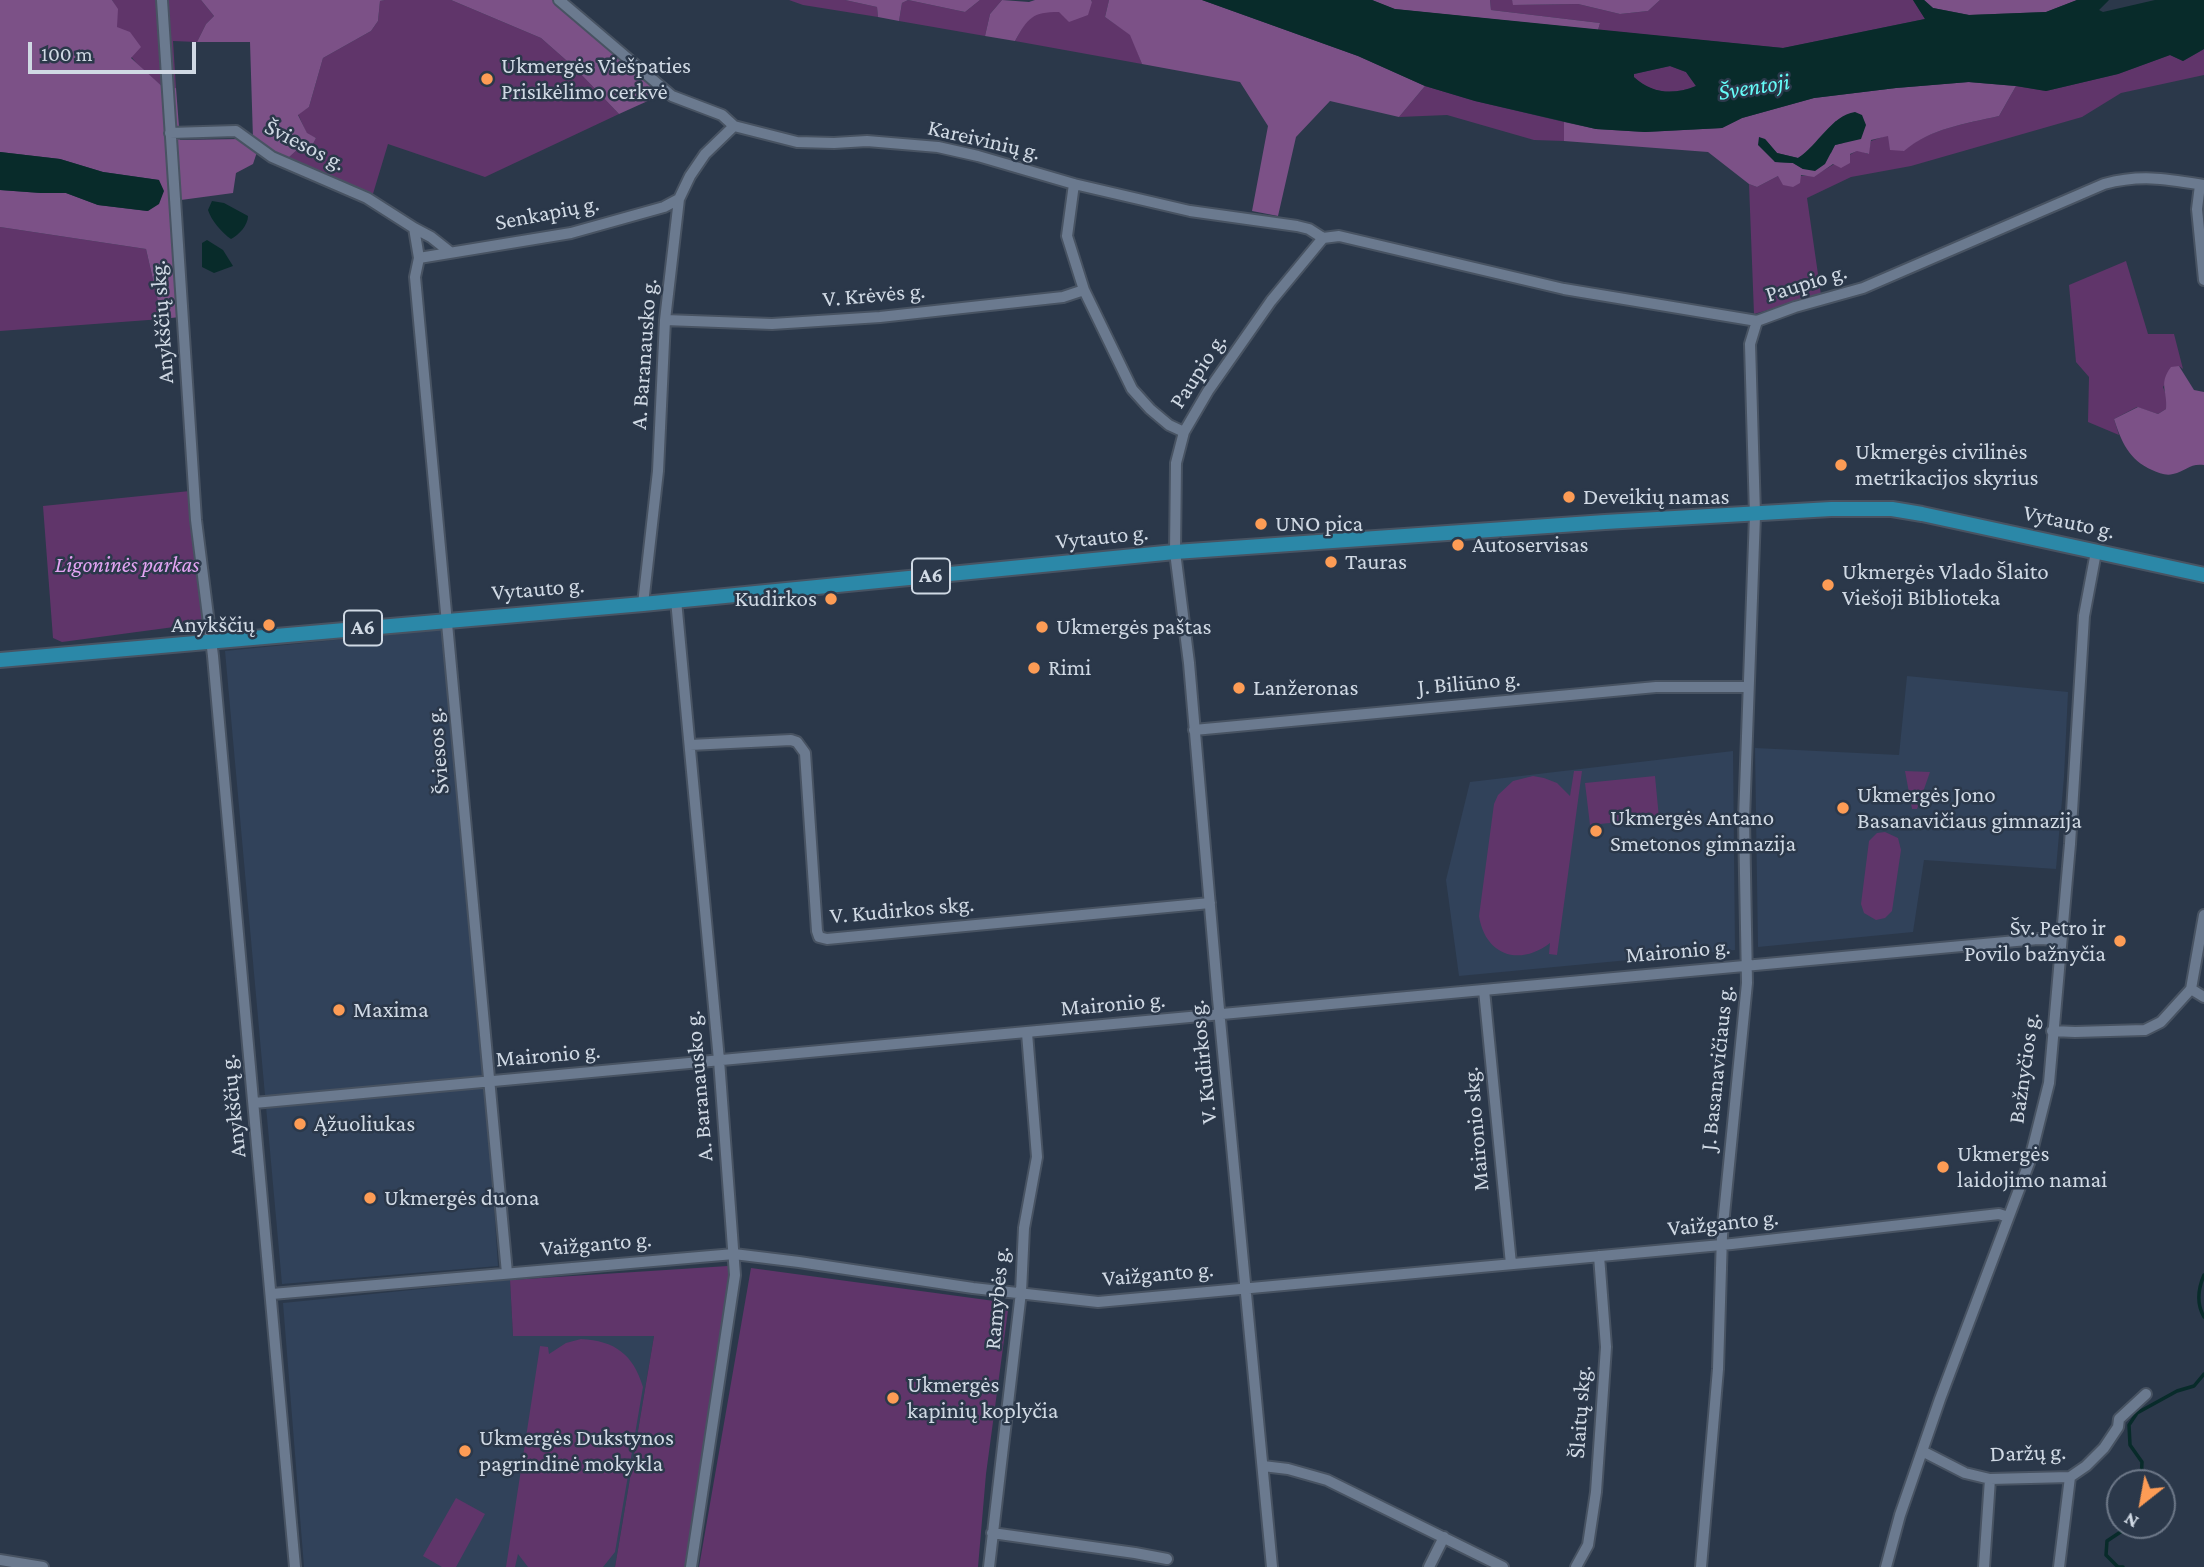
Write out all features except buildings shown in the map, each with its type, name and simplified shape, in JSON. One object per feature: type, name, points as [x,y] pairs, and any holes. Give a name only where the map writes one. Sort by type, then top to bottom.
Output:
[{"type":"main road","name":"Vytauto g.","points":[[0,660],[643,604],[1175,552],[1831,509],[1892,509],[2204,575]]},
{"type":"street","name":"Anykščių skg.","points":[[162,0],[196,520],[212,641]]},
{"type":"street","name":"Kareivinių g.","points":[[559,0],[672,96],[722,114],[734,126],[797,142],[867,141],[938,147],[1074,184]]},
{"type":"street","name":"A. Baranausko g.","points":[[643,604],[658,471],[665,320],[679,200],[690,176],[705,154],[734,126]]},
{"type":"street","name":"Šviesos g.","points":[[170,133],[236,131],[272,157],[368,198],[450,252]]},
{"type":"street","name":"Paupio g.","points":[[1175,552],[1176,463],[1184,432],[1194,412],[1242,340],[1323,239],[1339,236],[1564,289],[1756,321],[1863,288],[2104,184],[2139,177],[2202,185]]},
{"type":"street","name":"Paupio g.","points":[[1074,184],[1190,211],[1297,226],[1309,229],[1323,239]]},
{"type":"street","points":[[1074,184],[1067,236],[1084,290],[1132,389],[1150,410],[1169,425],[1184,432]]},
{"type":"street","points":[[2202,185],[2197,209],[2204,280]]},
{"type":"street","name":"Senkapių g.","points":[[419,258],[571,233],[664,207],[679,200]]},
{"type":"street","name":"Šviesos g.","points":[[414,228],[419,258],[415,277],[507,1273]]},
{"type":"street","name":"V. Krėvės g.","points":[[665,320],[772,324],[880,317],[1063,297],[1084,290]]},
{"type":"street","name":"J. Basanavičiaus g.","points":[[1701,1567],[1718,1369],[1722,1244],[1747,965],[1744,819],[1755,515],[1750,344],[1756,321]]},
{"type":"street","name":"V. Kudirkos g.","points":[[1175,552],[1272,1567]]},
{"type":"street","name":"Bažnyčios g.","points":[[1886,1567],[1922,1451],[2029,1163],[2042,1118],[2049,1083],[2070,844],[2084,616],[2096,552]]},
{"type":"street","name":"A. Baranausko g.","points":[[676,600],[719,1060],[735,1275],[691,1567]]},
{"type":"street","name":"Anykščių g.","points":[[212,641],[295,1567]]},
{"type":"street","name":"J. Biliūno g.","points":[[1194,730],[1656,688],[1747,687]]},
{"type":"street","name":"V. Kudirkos skg.","points":[[690,745],[791,740],[803,747],[819,937],[827,939],[1210,903]]},
{"type":"street","points":[[2052,1031],[2145,1030],[2161,1021],[2191,989],[2204,915]]},
{"type":"street","name":"Maironio g.","points":[[254,1103],[2012,941],[2060,940]]},
{"type":"street","points":[[2191,989],[2204,997]]},
{"type":"street","name":"Maironio skg.","points":[[1484,990],[1511,1264]]},
{"type":"street","name":"Ramybės g.","points":[[989,1567],[1021,1292],[1024,1228],[1037,1157],[1027,1033]]},
{"type":"street","name":"Vaižganto g.","points":[[272,1294],[734,1254],[1098,1302],[1722,1244],[1999,1214],[2008,1217]]},
{"type":"street","name":"Šlaitų skg.","points":[[1576,1567],[1588,1545],[1597,1479],[1606,1347],[1599,1256]]},
{"type":"street","name":"Daržų g.","points":[[1922,1451],[1965,1473],[1990,1479],[2070,1477],[2104,1448],[2118,1427],[2119,1419],[2146,1394]]},
{"type":"street","points":[[1263,1466],[1288,1469],[1327,1480],[1503,1567]]},
{"type":"street","points":[[2059,1567],[2070,1477]]},
{"type":"street","points":[[1984,1567],[1990,1479]]},
{"type":"street","points":[[992,1533],[1167,1559]]},
{"type":"street","points":[[1429,1567],[1444,1537]]},
{"type":"street","points":[[0,1560],[43,1567]]},
{"type":"shaded area","points":[[0,0],[112,0],[118,9],[117,27],[130,32],[141,47],[131,58],[165,89],[176,88],[180,140],[240,139],[257,152],[253,164],[236,173],[233,193],[181,200],[189,316],[162,319],[146,249],[0,227],[0,190],[66,193],[98,205],[147,211],[159,180],[103,172],[60,159],[0,152]]},
{"type":"shaded area","points":[[201,0],[385,0],[380,1],[378,21],[371,31],[323,58],[309,107],[298,115],[307,133],[316,138],[313,144],[298,149],[287,159],[274,154],[253,139],[250,42],[197,42],[206,24],[214,16]]},
{"type":"shaded area","points":[[451,0],[553,0],[661,95],[619,114],[575,68],[541,38]]},
{"type":"shaded area","points":[[845,0],[908,0],[902,3],[899,21],[878,17],[877,7]]},
{"type":"shaded area","points":[[908,0],[980,0],[965,12]]},
{"type":"shaded area","points":[[1002,0],[1092,2],[1088,15],[1069,22],[1059,12],[1037,15],[1028,22],[1015,41],[985,36],[990,14]]},
{"type":"shaded area","points":[[1109,0],[1202,0],[1358,56],[1425,86],[1399,117],[1330,101],[1296,137],[1278,216],[1252,211],[1268,126],[1240,82],[1142,64],[1130,35],[1105,17]]},
{"type":"shaded area","points":[[1372,0],[1490,0],[1491,10],[1600,23],[1598,30],[1394,9]]},
{"type":"shaded area","points":[[1512,0],[1660,0],[1648,11],[1620,14],[1578,4],[1513,5]]},
{"type":"shaded area","points":[[1924,0],[2077,0],[2046,12],[1969,15],[1933,8]]},
{"type":"shaded area","points":[[1968,82],[2016,86],[1999,116],[1937,132],[1904,151],[1890,150],[1888,136],[1871,140],[1869,154],[1857,151],[1850,154],[1850,163],[1841,168],[1833,164],[1814,177],[1801,175],[1800,183],[1793,187],[1783,185],[1778,176],[1757,187],[1749,184],[1708,152],[1564,141],[1564,122],[1596,129],[1645,132],[1722,128],[1742,118],[1814,98]],"holes":[[[1836,121],[1843,143],[1835,145],[1831,153],[1803,169],[1793,163],[1775,162],[1765,139],[1777,153],[1798,158],[1810,150]]]},
{"type":"shaded area","points":[[2179,366],[2194,390],[2204,392],[2204,465],[2195,465],[2170,475],[2155,471],[2137,461],[2123,442],[2114,419],[2138,407],[2158,414],[2166,409],[2165,378],[2171,367]]},
{"type":"shaded area","points":[[444,629],[486,1084],[498,1266],[282,1284],[225,651]]},
{"type":"shaded area","points":[[1907,676],[2068,692],[2056,869],[1924,860],[1913,932],[1758,947],[1755,748],[1899,755]]},
{"type":"shaded area","name":"Ukmergės Antano Smetonos gimnazija","points":[[1733,751],[1735,950],[1459,976],[1446,880],[1470,782]]},
{"type":"shaded area","name":"Ukmergės Dukstynos pagrindinė mokykla","points":[[510,1280],[513,1336],[654,1336],[615,1567],[304,1567],[283,1303]]},
{"type":"green space","points":[[112,0],[201,0],[214,16],[206,24],[197,42],[173,41],[176,88],[165,89],[129,54],[120,37],[117,11]]},
{"type":"green space","points":[[451,0],[541,38],[575,68],[619,114],[485,177],[388,144],[372,197],[287,159],[298,149],[313,144],[316,138],[307,134],[298,114],[309,107],[323,58],[371,31],[378,21],[380,1]]},
{"type":"green space","points":[[789,0],[845,0],[877,7],[878,17],[803,5]]},
{"type":"green space","points":[[908,0],[965,12],[980,0],[1002,0],[990,14],[985,36],[899,21],[902,3]]},
{"type":"green space","points":[[1091,0],[1109,0],[1105,17],[1131,35],[1142,64],[1015,41],[1025,23],[1038,12],[1059,12],[1092,2]]},
{"type":"green space","points":[[1490,0],[1512,0],[1514,5],[1578,4],[1620,14],[1648,11],[1660,0],[1913,0],[1925,19],[1783,48],[1598,30],[1600,23],[1491,10]]},
{"type":"green space","points":[[2204,49],[2204,75],[2121,93],[2082,117],[1911,166],[1851,177],[1807,198],[1821,295],[1754,314],[1749,184],[1757,187],[1778,176],[1814,176],[1858,150],[1868,154],[1871,141],[1888,135],[1903,151],[1937,132],[1999,116],[2016,86],[2046,91],[2118,74],[2170,55],[2183,61]]},
{"type":"green space","points":[[1670,66],[1686,72],[1696,86],[1671,92],[1648,87],[1634,78],[1634,74]]},
{"type":"green space","points":[[1425,86],[1564,122],[1564,141],[1534,140],[1447,115],[1399,117]]},
{"type":"green space","points":[[0,227],[146,249],[162,319],[0,331]]},
{"type":"green space","points":[[2126,261],[2148,334],[2174,334],[2183,369],[2179,366],[2163,387],[2167,397],[2166,409],[2158,414],[2137,407],[2114,419],[2119,435],[2088,422],[2089,377],[2076,362],[2069,285]]},
{"type":"green space","name":"Ligoninės parkas","points":[[190,491],[204,623],[62,642],[53,638],[43,506]]},
{"type":"green space","points":[[1574,771],[1582,771],[1557,955],[1549,954],[1550,943],[1527,954],[1505,953],[1488,940],[1479,916],[1494,804],[1498,795],[1513,781],[1533,776],[1557,783],[1570,796]]},
{"type":"green space","points":[[1905,771],[1930,772],[1917,809],[1912,809]]},
{"type":"green space","points":[[1655,776],[1659,818],[1590,825],[1585,783]]},
{"type":"green space","points":[[1885,832],[1898,838],[1901,850],[1892,911],[1885,918],[1876,920],[1864,913],[1861,904],[1869,841],[1877,833]]},
{"type":"green space","points":[[728,1266],[728,1282],[685,1567],[615,1567],[654,1336],[513,1336],[510,1280]]},
{"type":"green space","points":[[751,1268],[1009,1303],[986,1474],[978,1567],[699,1567]]},
{"type":"green space","points":[[581,1339],[604,1343],[621,1351],[634,1366],[643,1387],[615,1552],[603,1567],[528,1567],[518,1554],[515,1567],[506,1567],[540,1346],[548,1347],[549,1354],[566,1343]]},
{"type":"green space","points":[[456,1498],[485,1514],[456,1567],[442,1567],[423,1556]]},
{"type":"water","name":"Šventoji","points":[[1202,0],[1372,0],[1395,9],[1783,48],[1925,19],[1913,0],[1924,0],[1933,8],[1969,15],[2046,12],[2077,0],[2109,0],[2099,10],[2103,12],[2155,0],[2204,0],[2204,49],[2183,61],[2170,55],[2118,74],[2046,91],[1969,82],[1814,98],[1742,118],[1722,128],[1645,132],[1596,129],[1475,101],[1425,86],[1358,56]],"holes":[[[1670,66],[1686,72],[1696,86],[1671,92],[1648,87],[1634,77],[1634,74]]]},
{"type":"water","points":[[1855,112],[1862,115],[1866,125],[1861,139],[1835,145],[1825,164],[1815,171],[1803,169],[1793,163],[1775,162],[1758,145],[1759,137],[1765,139],[1777,153],[1798,158],[1839,119]]},
{"type":"water","points":[[0,152],[60,159],[103,172],[159,180],[164,191],[159,204],[148,211],[98,205],[66,193],[0,190]]},
{"type":"water","points":[[212,201],[224,203],[248,216],[243,229],[231,239],[209,214]]},
{"type":"water","points":[[207,240],[223,250],[233,266],[214,273],[202,267],[202,243]]},
{"type":"waterway","points":[[2204,1275],[2199,1296],[2204,1317]]},
{"type":"waterway","points":[[2142,1469],[2142,1462],[2130,1445],[2129,1425],[2137,1413],[2177,1391],[2194,1386],[2204,1374]]},
{"type":"waterway","points":[[2110,1539],[2107,1541],[2106,1555],[2118,1567],[2123,1567]]},
{"type":"place","name":"Ukmergės Viešpaties Prisikėlimo cerkvė","points":[[487,79]]},
{"type":"place","name":"Ukmergės civilinės metrikacijos skyrius","points":[[1841,465]]},
{"type":"place","name":"Deveikių namas","points":[[1569,497]]},
{"type":"place","name":"UNO pica","points":[[1261,524]]},
{"type":"place","name":"Autoservisas","points":[[1458,545]]},
{"type":"place","name":"Tauras","points":[[1331,562]]},
{"type":"place","name":"Ukmergės Vlado Šlaito Viešoji Biblioteka","points":[[1828,585]]},
{"type":"place","name":"Kudirkos","points":[[831,599]]},
{"type":"place","name":"Anykščių","points":[[269,625]]},
{"type":"place","name":"Ukmergės paštas","points":[[1042,627]]},
{"type":"place","name":"Rimi","points":[[1034,668]]},
{"type":"place","name":"Lanžeronas","points":[[1239,688]]},
{"type":"place","name":"Ukmergės Jono Basanavičiaus gimnazija","points":[[1843,808]]},
{"type":"place","name":"Ukmergės Antano Smetonos gimnazija","points":[[1596,831]]},
{"type":"place","name":"Šv. Petro ir Povilo bažnyčia","points":[[2120,941]]},
{"type":"place","name":"Maxima","points":[[339,1010]]},
{"type":"place","name":"Ąžuoliukas","points":[[300,1124]]},
{"type":"place","name":"Ukmergės laidojimo namai","points":[[1943,1167]]},
{"type":"place","name":"Ukmergės duona","points":[[370,1198]]},
{"type":"place","name":"Ukmergės kapinių koplyčia","points":[[893,1398]]},
{"type":"place","name":"Ukmergės Dukstynos pagrindinė mokykla","points":[[465,1451]]}]
